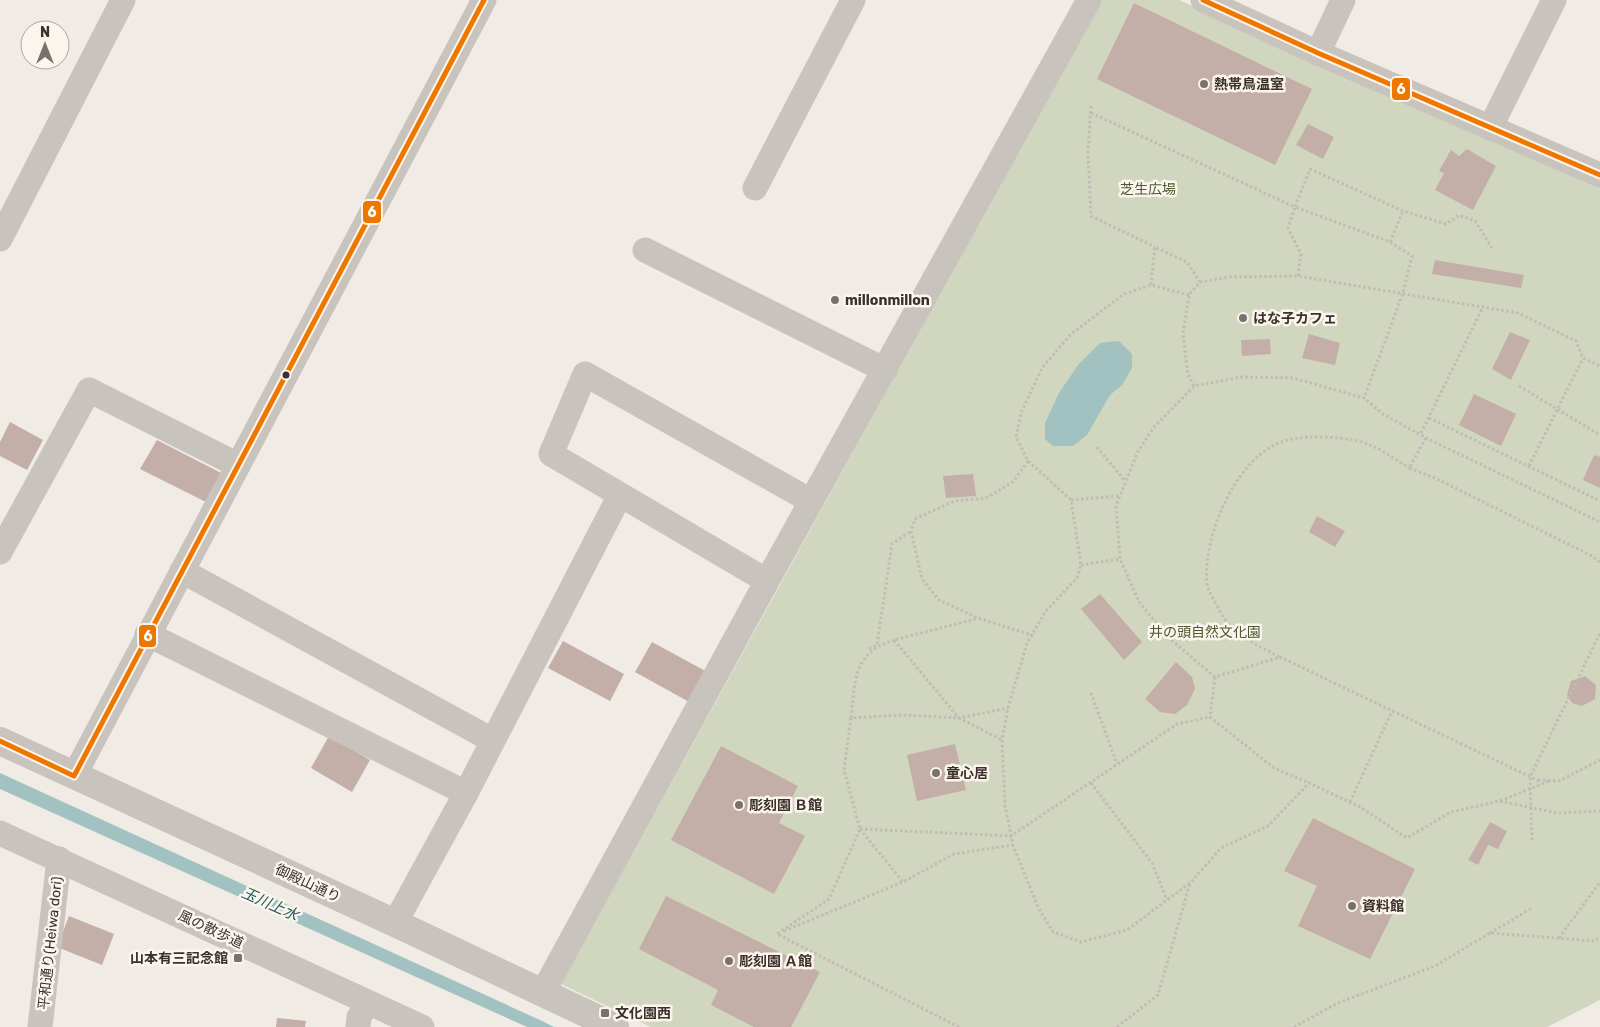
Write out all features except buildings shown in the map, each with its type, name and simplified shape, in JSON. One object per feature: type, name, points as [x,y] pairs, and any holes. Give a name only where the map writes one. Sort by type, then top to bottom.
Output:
[{"type":"street","points":[[0,239],[123,0]]},
{"type":"street","points":[[74,776],[147,634],[484,0]]},
{"type":"street","points":[[755,188],[853,0]]},
{"type":"street","points":[[543,992],[811,500],[885,370],[1089,0]]},
{"type":"street","points":[[1203,0],[1318,53],[1600,175]]},
{"type":"street","points":[[1318,53],[1343,0]]},
{"type":"street","points":[[1490,128],[1554,0]]},
{"type":"street","points":[[645,250],[885,370]]},
{"type":"street","points":[[767,581],[550,454],[585,374],[811,500]]},
{"type":"street","points":[[0,552],[89,390],[238,465]]},
{"type":"street","points":[[395,923],[466,793],[620,495]]},
{"type":"street","points":[[182,571],[492,740]]},
{"type":"street","points":[[147,634],[466,793]]},
{"type":"street","name":"御殿山通り","points":[[0,741],[395,923],[615,1027]]},
{"type":"street","name":"風の散歩道","points":[[0,833],[422,1027]]},
{"type":"street","name":"平和通り(Heiwa dori)","points":[[40,1027],[58,859]]},
{"type":"street","points":[[358,1027],[359,1017],[368,1002]]},
{"type":"path","points":[[1091,106],[1088,151],[1091,216],[1187,262],[1200,282]]},
{"type":"path","points":[[1091,113],[1295,207],[1390,242],[1412,256],[1403,294],[1364,398]]},
{"type":"path","points":[[1298,276],[1301,254],[1288,228],[1310,169],[1403,211],[1446,224],[1459,215],[1475,221],[1492,248]]},
{"type":"path","points":[[1390,242],[1403,211]]},
{"type":"path","points":[[1151,285],[1155,247]]},
{"type":"path","points":[[1194,386],[1188,375],[1183,334],[1189,295],[1200,282],[1229,277],[1298,276],[1518,313],[1576,341],[1583,358],[1600,366]]},
{"type":"path","points":[[1189,295],[1151,285],[1124,294],[1071,334],[1042,368],[1021,413],[1016,437],[1028,461],[1071,500],[1082,565],[1076,578],[1046,611],[1027,643],[1008,708],[1002,740],[1004,806],[1011,836],[1038,907],[1053,932],[1081,942],[1127,930],[1191,882],[1221,848],[1268,826],[1309,783]]},
{"type":"path","points":[[1421,433],[1430,418],[1482,308]]},
{"type":"path","points":[[1529,466],[1556,408],[1583,358]]},
{"type":"path","points":[[1215,677],[1168,636],[1139,602],[1120,559],[1116,506],[1138,451],[1154,426],[1194,386],[1242,377],[1293,378],[1364,398],[1383,414],[1421,433],[1426,438],[1600,522]]},
{"type":"path","points":[[1519,386],[1600,435]]},
{"type":"path","points":[[1430,418],[1600,500]]},
{"type":"path","points":[[1600,563],[1481,500],[1410,468],[1369,444],[1327,437],[1286,440],[1257,457],[1230,491],[1214,525],[1206,556],[1207,586],[1231,628],[1280,657],[1530,777],[1559,781],[1600,760]]},
{"type":"path","points":[[1410,468],[1426,438]]},
{"type":"path","points":[[1097,447],[1125,480]]},
{"type":"path","points":[[1028,461],[1013,482],[986,498],[954,500],[915,519],[911,531],[922,579],[939,600],[978,618],[1032,635]]},
{"type":"path","points":[[1071,500],[1119,496]]},
{"type":"path","points":[[903,882],[860,830],[844,770],[857,671],[877,645],[892,544],[911,531]]},
{"type":"path","points":[[1082,565],[1120,559]]},
{"type":"path","points":[[869,649],[894,640],[978,618]]},
{"type":"path","points":[[1532,840],[1530,777],[1600,633]]},
{"type":"path","points":[[894,640],[958,718],[1002,740]]},
{"type":"path","points":[[1215,677],[1280,657]]},
{"type":"path","points":[[1210,717],[1215,677]]},
{"type":"path","points":[[1091,693],[1117,764]]},
{"type":"path","points":[[851,718],[904,715],[958,718],[1008,708]]},
{"type":"path","points":[[1350,802],[1392,712]]},
{"type":"path","points":[[860,830],[1011,836],[1177,724],[1210,717]]},
{"type":"path","points":[[1210,717],[1274,768],[1350,802],[1407,838],[1451,812],[1500,801],[1549,781]]},
{"type":"path","points":[[1091,782],[1152,863],[1167,900]]},
{"type":"path","points":[[1500,801],[1557,813],[1600,811]]},
{"type":"path","points":[[777,934],[829,899],[860,830]]},
{"type":"path","points":[[777,934],[903,882],[954,854],[1013,844]]},
{"type":"path","points":[[1117,1027],[1158,995],[1191,882]]},
{"type":"path","points":[[1559,938],[1600,882]]},
{"type":"path","points":[[1294,1027],[1338,1003],[1435,966],[1532,908]]},
{"type":"path","points":[[1490,933],[1595,941],[1600,936]]},
{"type":"path","points":[[777,934],[959,1027]]},
{"type":"green space","name":"井の頭自然文化園","points":[[1101,0],[1179,0],[1600,181],[1600,1000],[1547,1027],[651,1027],[561,984]]},
{"type":"water","points":[[1119,341],[1132,354],[1132,368],[1122,385],[1110,395],[1087,435],[1073,446],[1053,446],[1045,439],[1045,423],[1059,393],[1078,365],[1100,343]]},
{"type":"water","name":"玉川上水","points":[[0,773],[554,1027],[527,1027],[0,789]]},
{"type":"transit line","name":"6","points":[[0,741],[74,776],[484,0]]},
{"type":"transit line","name":"6","points":[[1203,0],[1318,53],[1600,175]]},
{"type":"place","name":"熱帯鳥温室","points":[[1204,84]]},
{"type":"place","name":"millonmillon","points":[[835,300]]},
{"type":"place","name":"はな子カフェ","points":[[1243,318]]},
{"type":"place","name":"童心居","points":[[936,773]]},
{"type":"place","name":"彫刻園 Ｂ館","points":[[739,805]]},
{"type":"place","name":"資料館","points":[[1352,906]]},
{"type":"place","name":"山本有三記念館","points":[[238,958]]},
{"type":"place","name":"彫刻園 Ａ館","points":[[729,961]]},
{"type":"place","name":"文化園西","points":[[605,1013]]},
{"type":"park label","name":"芝生広場","points":[[1148,189]]}]
